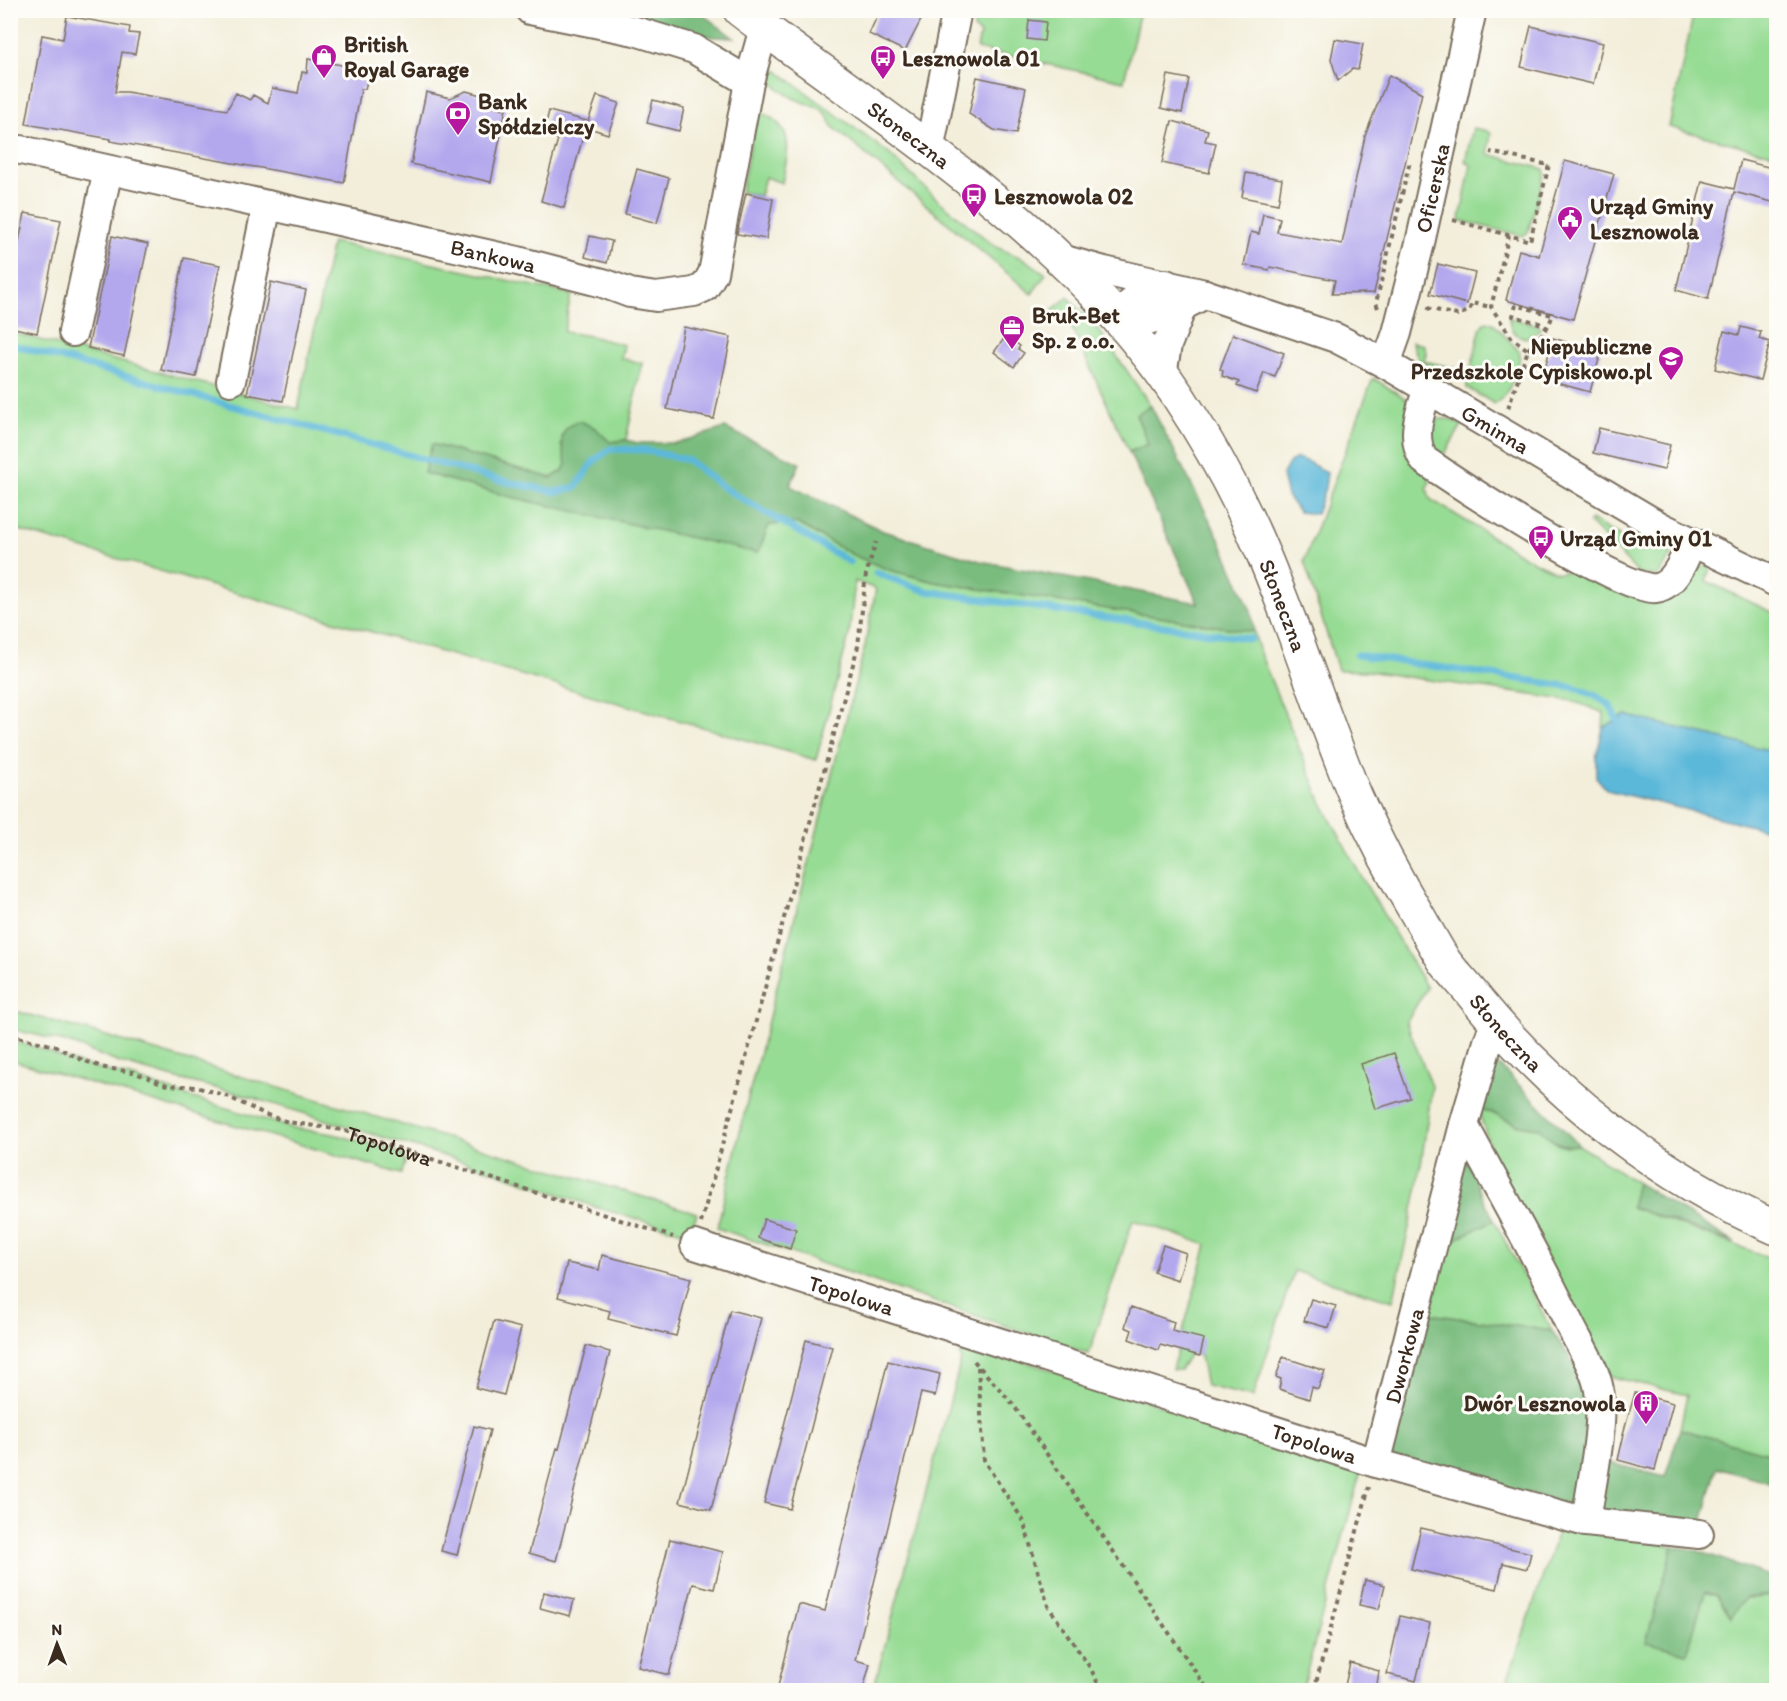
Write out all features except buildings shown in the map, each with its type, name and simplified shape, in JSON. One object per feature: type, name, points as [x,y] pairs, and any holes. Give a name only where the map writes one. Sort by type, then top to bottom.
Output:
[{"type":"main road","name":"Słoneczna","points":[[747,15],[886,117],[997,204],[1061,259],[1118,321],[1179,399],[1238,498],[1287,613],[1355,795],[1394,877],[1446,962],[1495,1022],[1535,1064],[1585,1110],[1634,1148],[1675,1174],[1776,1228]]},
{"type":"street","points":[[530,10],[635,31],[694,49],[749,82]]},
{"type":"street","points":[[929,151],[957,10]]},
{"type":"street","name":"Oficerska","points":[[1386,364],[1397,333],[1420,243],[1472,10]]},
{"type":"street","name":"Bankowa","points":[[21,150],[518,261],[603,283],[630,293],[656,297],[694,292],[705,287],[713,273],[749,82],[747,15]]},
{"type":"street","points":[[73,332],[108,170]]},
{"type":"street","points":[[231,381],[267,205]]},
{"type":"street","name":"Gminna","points":[[1061,259],[1166,284],[1194,297],[1336,338],[1386,364],[1691,543],[1776,582]]},
{"type":"street","points":[[1166,284],[1139,297],[1126,307],[1118,321],[1137,323],[1194,297]]},
{"type":"street","points":[[1162,375],[1167,345],[1194,297]]},
{"type":"street","points":[[1428,389],[1415,438],[1424,460],[1591,564],[1626,582],[1653,589],[1668,581],[1682,564],[1691,543]]},
{"type":"street","name":"Dworkowa","points":[[1376,1463],[1464,1125],[1495,1022]]},
{"type":"street","points":[[1464,1125],[1540,1262],[1599,1388],[1601,1412],[1586,1522]]},
{"type":"street","name":"Topolowa","points":[[695,1245],[1376,1463],[1586,1522],[1699,1534]]},
{"type":"path","points":[[1453,220],[1530,241],[1549,165],[1490,152]]},
{"type":"path","points":[[1491,307],[1509,236]]},
{"type":"path","points":[[1418,305],[1457,315],[1469,311],[1472,303],[1491,307],[1512,338],[1528,350]]},
{"type":"path","points":[[1505,417],[1528,350],[1548,329],[1553,314],[1516,305],[1513,316],[1539,323],[1548,329]]},
{"type":"path","points":[[695,1245],[858,646],[866,574],[876,542]]},
{"type":"path","name":"Topolowa","points":[[10,1035],[55,1046],[82,1060],[105,1068],[133,1072],[167,1085],[196,1087],[224,1095],[288,1122],[342,1130],[530,1189],[695,1245]]},
{"type":"path","points":[[970,1357],[1012,1403],[1208,1690]]},
{"type":"path","points":[[978,1366],[984,1461],[1023,1520],[1048,1606],[1091,1669],[1101,1690]]},
{"type":"path","points":[[1314,1690],[1376,1463]]},
{"type":"green space","points":[[580,11],[698,11],[734,38],[702,36]]},
{"type":"green space","points":[[977,11],[1140,11],[1124,81],[977,49],[980,34],[974,29]]},
{"type":"green space","points":[[1673,11],[1776,11],[1776,155],[1669,127],[1693,16]]},
{"type":"green space","points":[[768,64],[887,152],[938,200],[996,247],[1024,259],[1046,274],[1032,294],[832,126],[822,110],[791,97],[764,77]]},
{"type":"green space","points":[[757,111],[778,123],[787,140],[787,159],[782,183],[765,177],[760,196],[741,192]]},
{"type":"green space","points":[[1473,128],[1488,131],[1491,134],[1488,154],[1544,169],[1545,173],[1528,232],[1523,236],[1460,219],[1471,165],[1465,161]]},
{"type":"green space","points":[[332,242],[571,294],[564,332],[624,345],[621,358],[642,363],[626,440],[609,442],[595,428],[561,445],[567,463],[563,471],[551,478],[432,445],[424,473],[507,496],[758,553],[769,525],[797,523],[853,555],[889,570],[935,582],[1254,632],[1261,656],[1322,803],[1362,878],[1427,988],[1406,1022],[1432,1086],[1418,1186],[1393,1301],[1294,1271],[1253,1397],[1206,1386],[1200,1356],[1190,1353],[1180,1370],[1172,1370],[1207,1245],[1133,1220],[1089,1354],[717,1228],[748,1098],[865,646],[876,589],[855,581],[849,635],[816,760],[11,528],[10,332],[298,409]]},
{"type":"green space","points":[[1068,297],[1101,333],[1151,406],[1136,414],[1148,444],[1129,452],[1071,326],[1052,310]]},
{"type":"green space","points":[[1509,318],[1538,325],[1539,330],[1526,338],[1518,335],[1513,332]]},
{"type":"green space","points":[[1484,323],[1493,323],[1520,352],[1513,381],[1495,404],[1467,388],[1481,327]]},
{"type":"green space","points":[[1412,342],[1424,345],[1426,353],[1424,361],[1454,368],[1449,377],[1418,359]]},
{"type":"green space","points":[[1373,378],[1405,398],[1409,403],[1430,481],[1427,488],[1430,499],[1525,557],[1558,573],[1569,571],[1645,599],[1686,572],[1711,566],[1706,581],[1776,614],[1776,752],[1625,715],[1603,728],[1604,713],[1573,701],[1367,671],[1338,670],[1304,561]]},
{"type":"green space","points":[[1151,406],[1220,540],[1251,611],[1254,632],[935,582],[889,570],[853,555],[797,523],[769,525],[758,553],[507,496],[424,473],[432,444],[551,478],[563,471],[566,463],[562,443],[564,432],[572,424],[580,421],[595,428],[610,442],[626,440],[638,443],[676,443],[725,428],[800,463],[790,486],[883,531],[980,561],[1198,603],[1129,452],[1148,444],[1136,414]]},
{"type":"green space","points":[[1439,419],[1451,419],[1462,425],[1442,458],[1429,447],[1431,427]]},
{"type":"green space","points":[[1591,520],[1634,545],[1643,531],[1666,544],[1672,555],[1658,576],[1639,574],[1589,522]]},
{"type":"green space","points":[[11,1010],[86,1030],[697,1213],[690,1234],[598,1208],[497,1172],[237,1093],[117,1062],[69,1043],[11,1029]]},
{"type":"green space","points":[[10,1041],[36,1047],[73,1062],[134,1078],[293,1128],[333,1134],[390,1149],[403,1155],[405,1163],[401,1174],[11,1060]]},
{"type":"green space","points":[[1495,1061],[1579,1145],[1557,1142],[1548,1137],[1540,1128],[1518,1125],[1478,1109]]},
{"type":"green space","points":[[1478,1109],[1518,1125],[1540,1128],[1556,1143],[1566,1146],[1579,1145],[1637,1183],[1631,1207],[1776,1260],[1776,1485],[1773,1484],[1775,1455],[1680,1429],[1687,1395],[1604,1375],[1500,1179]]},
{"type":"green space","points":[[1465,1152],[1480,1192],[1494,1220],[1448,1243],[1429,1314],[1552,1331],[1580,1372],[1588,1401],[1592,1439],[1575,1506],[1387,1457]]},
{"type":"green space","points":[[1637,1183],[1735,1243],[1631,1207]]},
{"type":"green space","points":[[1494,1220],[1552,1331],[1429,1314],[1448,1243]]},
{"type":"green space","points":[[958,1340],[1361,1470],[1302,1690],[873,1690],[961,1360]]},
{"type":"green space","points":[[1680,1429],[1775,1455],[1773,1484],[1717,1468],[1702,1522],[1599,1511],[1606,1462],[1665,1477]]},
{"type":"green space","points":[[1560,1526],[1673,1546],[1647,1642],[1704,1592],[1740,1598],[1776,1595],[1776,1690],[1504,1690]]},
{"type":"green space","points":[[1673,1546],[1698,1551],[1776,1578],[1776,1595],[1745,1598],[1731,1618],[1716,1595],[1705,1592],[1687,1653],[1646,1642]]},
{"type":"water","points":[[1297,458],[1327,473],[1325,488],[1316,514],[1299,512],[1287,496],[1282,476],[1289,463]]},
{"type":"water","points":[[1625,715],[1776,752],[1776,832],[1607,790],[1596,777],[1596,758],[1603,728]]},
{"type":"waterway","points":[[10,344],[503,481],[557,492],[576,487],[593,462],[610,449],[644,450],[688,460],[724,488],[850,562]]},
{"type":"waterway","points":[[876,573],[926,591],[1251,639]]},
{"type":"waterway","points":[[1357,655],[1573,687],[1594,695],[1610,705],[1617,720]]},
{"type":"place","name":"British Royal Garage","points":[[324,80]]},
{"type":"place","name":"Lesznowola 01","points":[[883,81]]},
{"type":"place","name":"Bank Spółdzielczy","points":[[458,137]]},
{"type":"place","name":"Lesznowola 02","points":[[974,219]]},
{"type":"place","name":"Urząd Gminy Lesznowola","points":[[1570,242]]},
{"type":"place","name":"Bruk-Bet Sp. z o.o.","points":[[1012,351]]},
{"type":"place","name":"Niepubliczne Przedszkole Cypiskowo.pl","points":[[1671,382]]},
{"type":"place","name":"Urząd Gminy 01","points":[[1541,561]]},
{"type":"place","name":"Dwór Lesznowola","points":[[1646,1426]]}]
